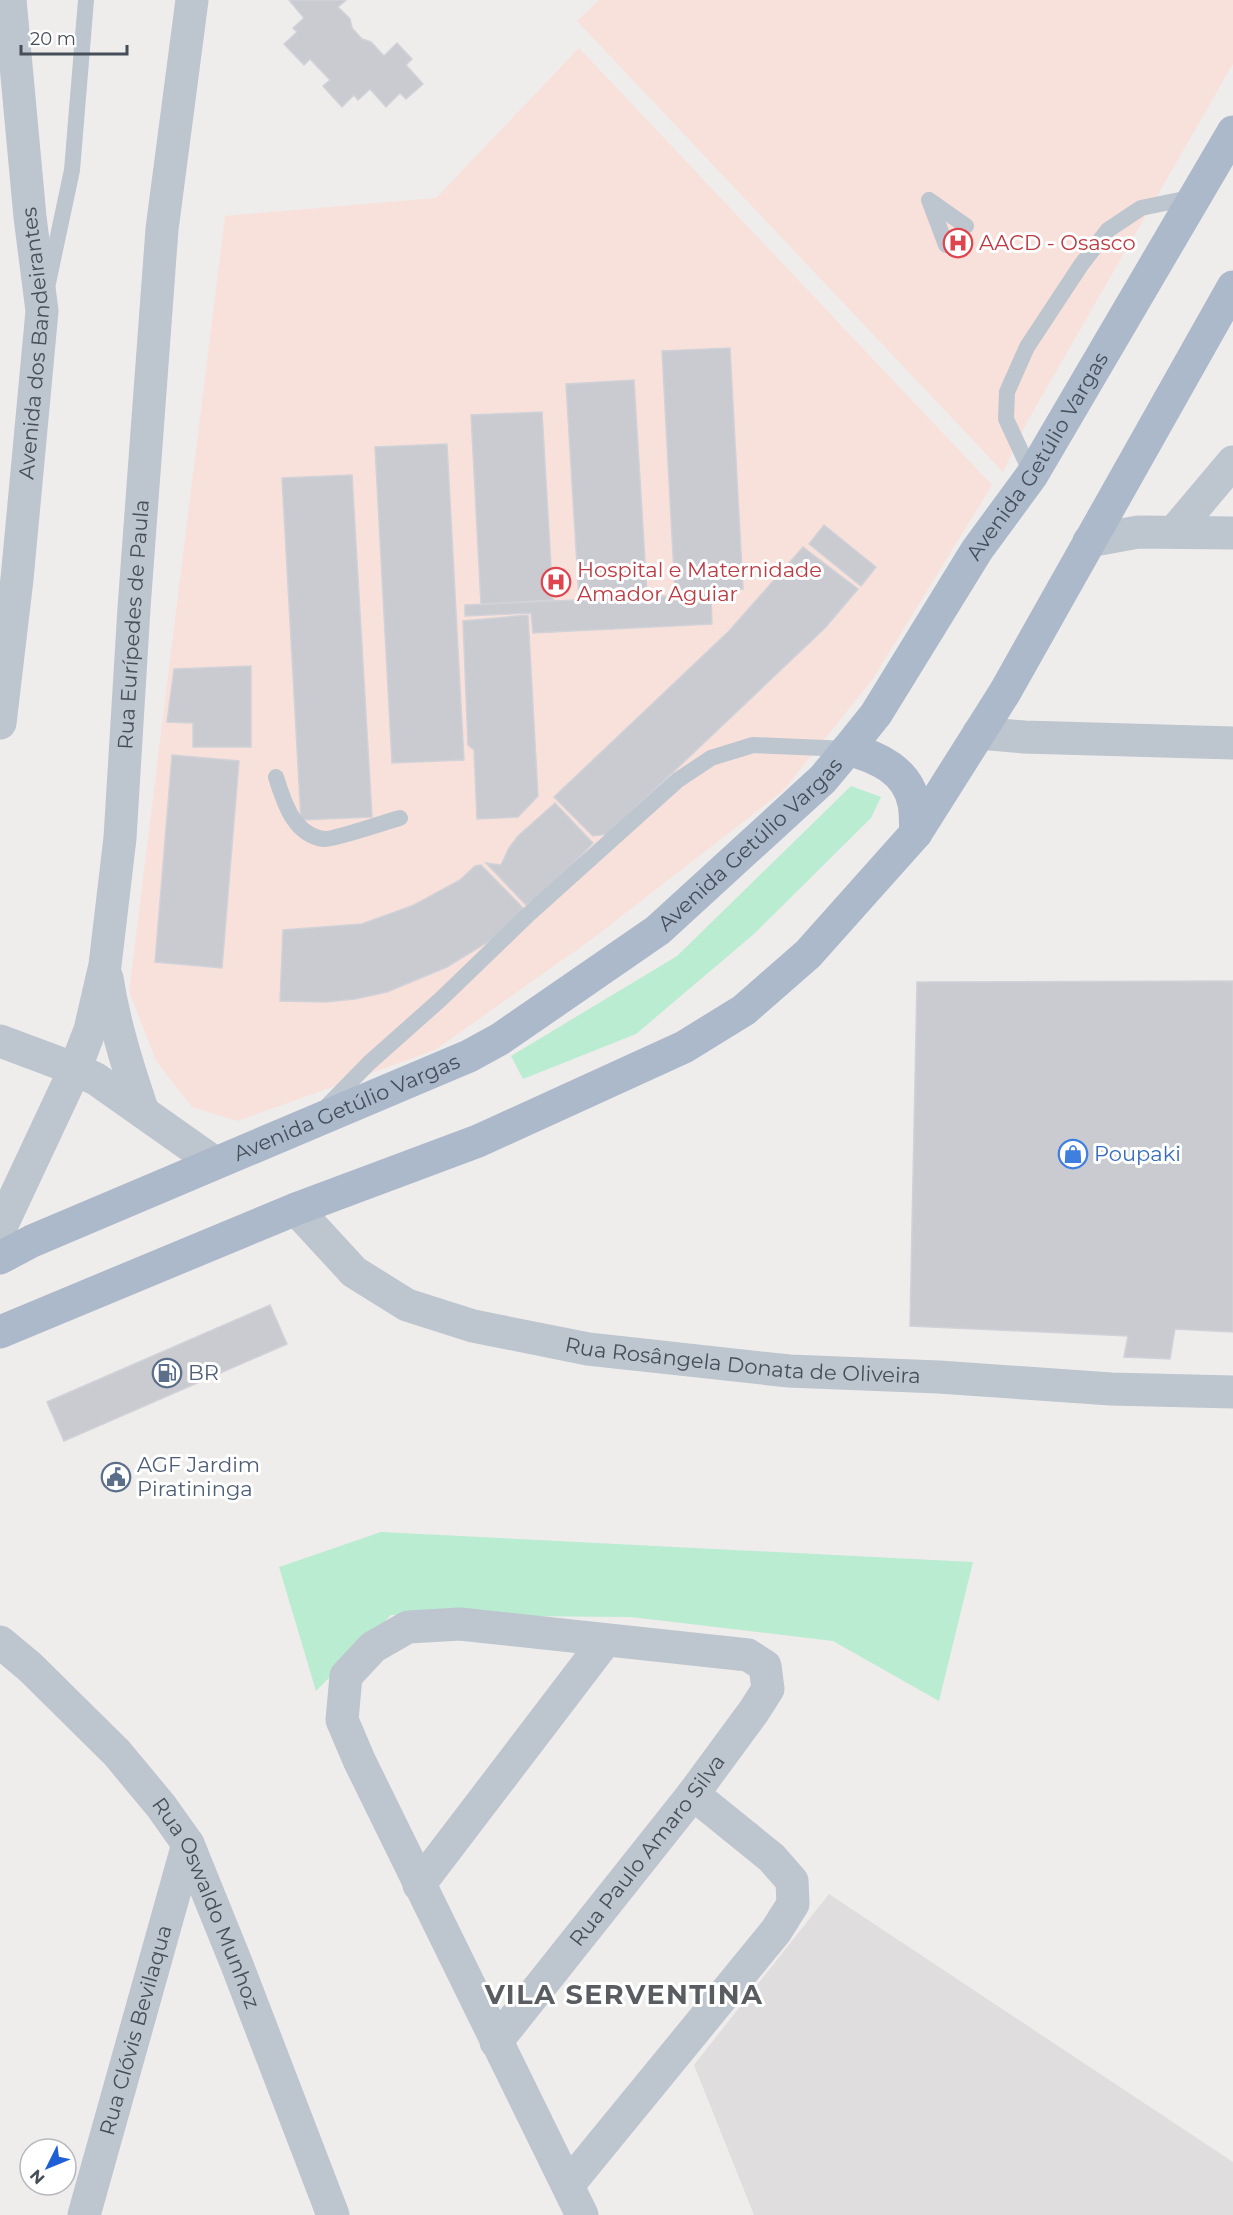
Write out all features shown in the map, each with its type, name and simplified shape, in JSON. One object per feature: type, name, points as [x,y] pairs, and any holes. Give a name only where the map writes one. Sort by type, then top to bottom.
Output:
[{"type":"main road","name":"Avenida Getúlio Vargas","points":[[0,1258],[32,1241],[469,1056],[500,1039],[658,930],[823,779],[876,714],[977,550],[1032,475],[1233,132]]},
{"type":"main road","points":[[0,1332],[296,1209],[478,1141],[684,1047],[744,1010],[808,954],[916,833],[979,734],[1233,287]]},
{"type":"main road","points":[[848,749],[873,756],[893,768],[908,786],[915,804],[916,833]]},
{"type":"street","name":"Avenida dos Bandeirantes","points":[[0,723],[8,577],[42,311],[30,217],[10,0]]},
{"type":"street","name":"Rua Eurípedes de Paula","points":[[0,1229],[75,1069],[90,1030],[105,965],[120,838],[134,608],[162,229],[192,0]]},
{"type":"street","points":[[1174,532],[1233,462]]},
{"type":"street","points":[[1089,540],[1138,532],[1233,533]]},
{"type":"street","points":[[0,544],[8,577]]},
{"type":"street","points":[[979,734],[1233,743]]},
{"type":"street","points":[[105,965],[113,1015],[143,1112]]},
{"type":"street","points":[[0,1041],[96,1079],[215,1163]]},
{"type":"street","name":"Rua Rosângela Donata de Oliveira","points":[[296,1209],[354,1272],[407,1305],[473,1326],[588,1349],[789,1371],[939,1377],[1112,1389],[1233,1392]]},
{"type":"street","points":[[582,2215],[569,2184],[419,1885],[342,1720],[346,1676],[373,1647],[408,1627],[460,1624],[605,1641]]},
{"type":"street","points":[[419,1885],[605,1641]]},
{"type":"street","name":"Rua Paulo Amaro Silva","points":[[496,2042],[693,1794],[768,1689],[765,1666],[748,1655],[605,1641]]},
{"type":"street","name":"Rua Oswaldo Munhoz","points":[[0,1642],[30,1667],[117,1753],[161,1806],[188,1844],[333,2215]]},
{"type":"street","points":[[569,2184],[776,1931],[793,1904],[792,1881],[772,1858],[693,1794]]},
{"type":"street","name":"Rua Clóvis Bevilaqua","points":[[84,2215],[188,1844]]},
{"type":"lane","points":[[42,311],[72,170],[86,0]]},
{"type":"lane","points":[[1032,475],[1006,419],[1007,392],[1027,347],[1081,265],[1108,230],[1141,208],[1195,197]]},
{"type":"lane","points":[[946,245],[929,200],[966,226]]},
{"type":"lane","points":[[312,1122],[369,1063],[441,999],[613,837],[678,780],[711,758],[753,745],[848,749]]},
{"type":"lane","points":[[276,777],[284,805],[301,830],[326,840],[400,818]]},
{"type":"shaded area","name":"AACD - Osasco","points":[[599,0],[1233,0],[1233,64],[1027,422],[1003,472],[577,21]]},
{"type":"shaded area","name":"Hospital e Maternidade Amador Aguiar","points":[[579,48],[992,485],[872,680],[783,791],[592,939],[435,1050],[237,1121],[192,1107],[156,1061],[129,991],[225,216],[436,198]]},
{"type":"shaded area","points":[[829,1894],[1233,2162],[1233,2215],[754,2215],[694,2065]]},
{"type":"green space","points":[[851,786],[881,797],[871,818],[754,934],[636,1034],[523,1079],[511,1056],[677,956]]},
{"type":"green space","points":[[381,1532],[973,1562],[939,1701],[833,1641],[631,1617],[391,1615],[316,1691],[279,1567]]},
{"type":"building","points":[[289,0],[346,0],[338,7],[350,19],[352,28],[362,39],[371,42],[384,56],[397,43],[412,59],[406,65],[423,84],[406,99],[400,93],[386,107],[370,89],[358,100],[354,95],[342,107],[323,86],[330,80],[310,59],[304,65],[284,44],[297,32],[293,28],[304,18]]},
{"type":"building","points":[[730,348],[743,589],[675,592],[662,351]]},
{"type":"building","points":[[634,380],[647,594],[579,598],[566,384]]},
{"type":"building","points":[[542,412],[553,600],[481,604],[471,415]]},
{"type":"building","points":[[447,444],[464,760],[392,763],[375,447]]},
{"type":"building","points":[[352,475],[372,817],[301,820],[282,478]]},
{"type":"building","points":[[824,525],[876,567],[861,586],[809,544]]},
{"type":"building","points":[[803,547],[858,589],[825,628],[608,834],[593,836],[554,797],[729,631]]},
{"type":"building","points":[[711,594],[712,624],[533,633],[531,613],[465,616],[465,605]]},
{"type":"building","points":[[528,615],[538,796],[518,817],[477,819],[474,750],[468,745],[463,621]]},
{"type":"building","points":[[251,666],[251,747],[193,747],[193,723],[167,722],[174,669]]},
{"type":"building","points":[[172,755],[239,761],[222,968],[155,962]]},
{"type":"building","points":[[555,803],[593,843],[547,891],[526,905],[486,863],[501,865],[518,836]]},
{"type":"building","points":[[481,865],[526,911],[501,934],[447,967],[387,992],[355,999],[325,1002],[280,1001],[283,930],[362,924],[414,905],[460,880],[475,866]]},
{"type":"building","name":"Poupaki","points":[[1233,981],[1233,1332],[1175,1329],[1170,1359],[1124,1357],[1128,1336],[910,1326],[917,982]]},
{"type":"building","name":"BR","points":[[270,1305],[287,1344],[64,1441],[47,1402]]},
{"type":"place","name":"AACD - Osasco","points":[[958,243]]},
{"type":"place","name":"Hospital e Maternidade Amador Aguiar","points":[[556,582]]},
{"type":"place","name":"Poupaki","points":[[1073,1154]]},
{"type":"place","name":"BR","points":[[167,1373]]},
{"type":"place","name":"AGF Jardim Piratininga","points":[[116,1477]]},
{"type":"district","name":"VILA SERVENTINA","points":[[624,1995]]}]
